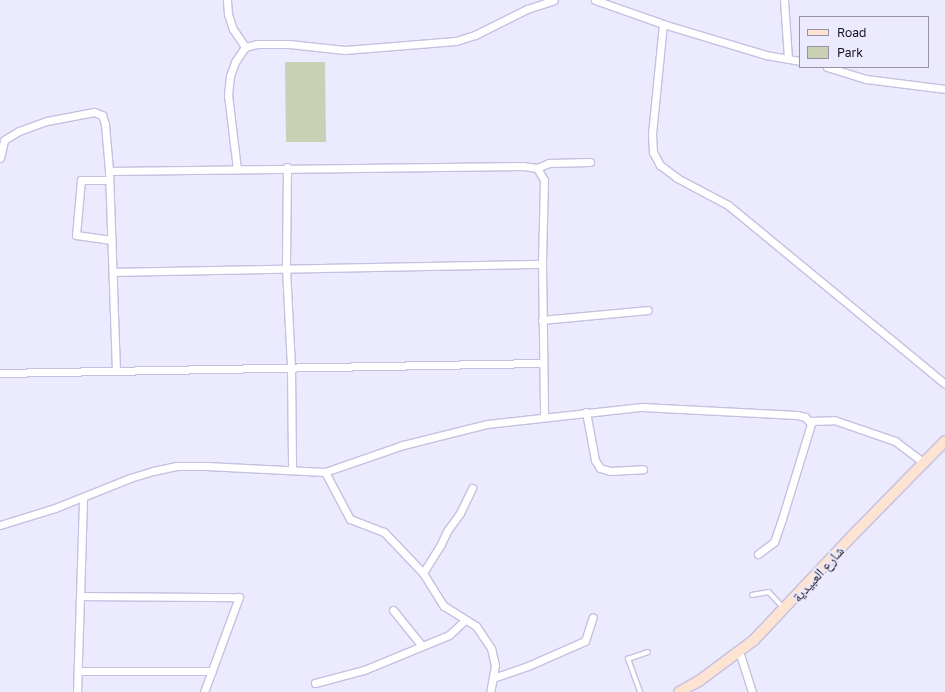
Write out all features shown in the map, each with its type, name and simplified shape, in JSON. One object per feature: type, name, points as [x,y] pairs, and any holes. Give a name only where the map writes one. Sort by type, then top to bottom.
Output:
[{"type":"main road","name":"شارع العبيدية","points":[[679,692],[699,681],[754,640],[785,609],[852,536],[945,441]]},
{"type":"street","points":[[227,0],[228,14],[233,29],[245,47]]},
{"type":"street","points":[[237,169],[228,94],[230,76],[235,62],[245,47],[257,44],[289,44],[345,50],[456,41],[475,35],[527,9],[554,0]]},
{"type":"street","points":[[595,0],[663,24],[766,55],[799,61]]},
{"type":"street","points":[[784,0],[788,59]]},
{"type":"street","points":[[663,24],[652,134],[652,152],[660,165],[677,178],[728,206],[945,384]]},
{"type":"street","points":[[830,68],[866,79],[945,89]]},
{"type":"street","points":[[0,158],[4,140],[19,131],[48,121],[94,112],[102,115],[105,124],[109,171],[114,272],[116,371]]},
{"type":"street","points":[[109,171],[287,167],[523,166],[537,168],[549,163],[590,162]]},
{"type":"street","points":[[287,167],[286,268],[292,367],[292,470]]},
{"type":"street","points":[[537,168],[544,180],[542,264],[542,363],[544,416]]},
{"type":"street","points":[[109,180],[81,180],[76,235],[112,240]]},
{"type":"street","points":[[114,272],[542,264]]},
{"type":"street","points":[[542,320],[648,310]]},
{"type":"street","points":[[0,373],[542,363]]},
{"type":"street","points":[[0,525],[26,518],[83,498],[130,478],[176,466],[326,472],[402,445],[487,424],[544,416],[642,406],[797,415],[810,421],[834,420],[895,440],[924,463]]},
{"type":"street","points":[[586,412],[595,460],[600,468],[610,471],[643,469]]},
{"type":"street","points":[[758,554],[774,542],[810,429],[810,421]]},
{"type":"street","points":[[326,472],[350,519],[384,532],[423,573],[444,606],[476,626],[491,648],[495,664],[490,692]]},
{"type":"street","points":[[423,573],[442,544],[447,531],[460,513],[472,488]]},
{"type":"street","points":[[77,692],[83,498]]},
{"type":"street","points":[[80,596],[239,597],[204,692]]},
{"type":"street","points":[[393,610],[422,646]]},
{"type":"street","points":[[493,678],[528,666],[585,641],[593,617]]},
{"type":"street","points":[[315,684],[364,670],[449,635],[465,620]]},
{"type":"street","points":[[739,651],[752,692]]},
{"type":"street","points":[[78,671],[212,671]]},
{"type":"lane","points":[[752,595],[769,592],[785,609]]},
{"type":"lane","points":[[640,692],[628,659],[648,652]]},
{"type":"green space","points":[[285,62],[325,62],[326,142],[286,142]]}]
